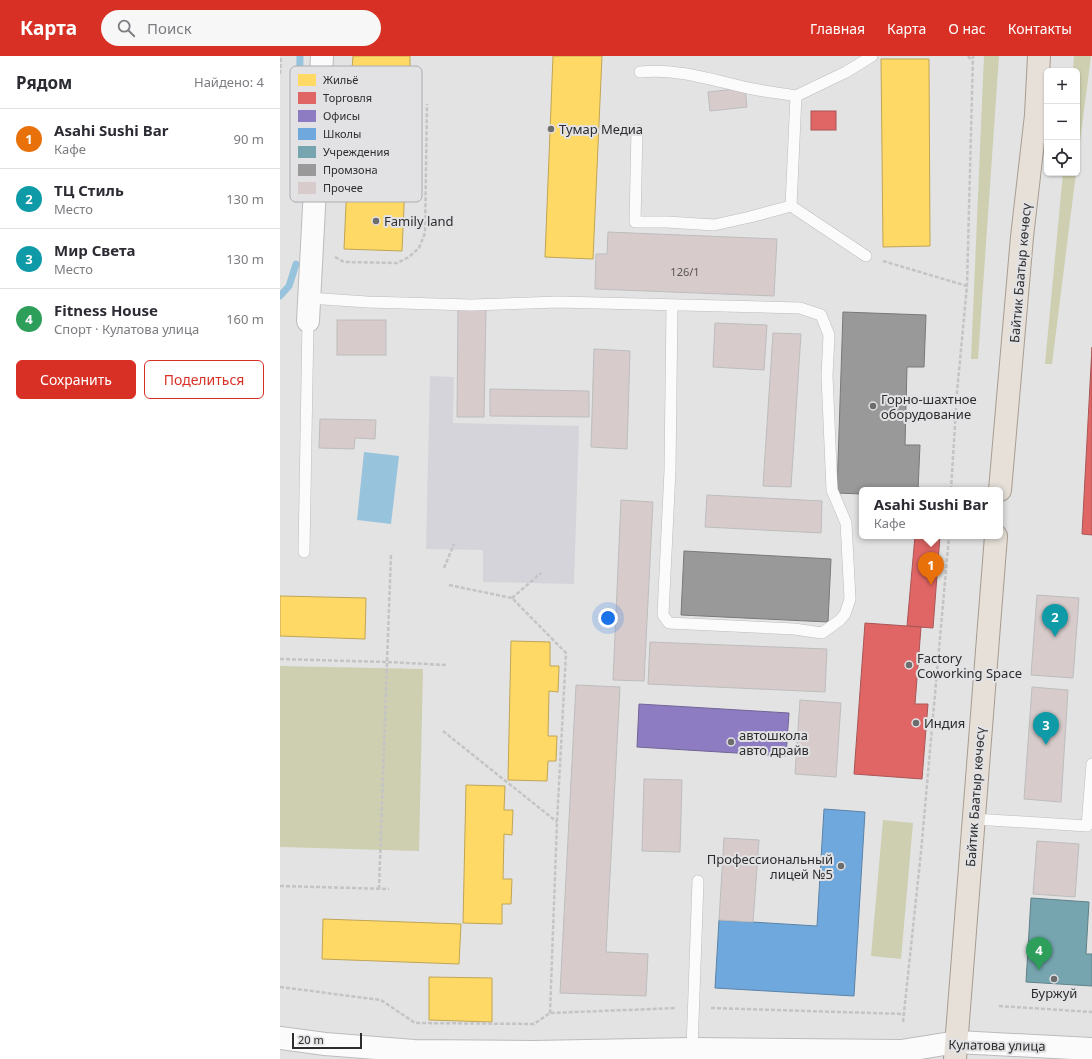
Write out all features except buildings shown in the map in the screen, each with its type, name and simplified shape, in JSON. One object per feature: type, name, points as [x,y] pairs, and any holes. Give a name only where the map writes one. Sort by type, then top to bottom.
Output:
[{"type":"main road","name":"Байтик Баатыр көчөсү","points":[[1000,487],[1022,237],[1036,115],[1039,56]]},
{"type":"main road","name":"Байтик Баатыр көчөсү","points":[[956,1050],[996,539]]},
{"type":"street","points":[[322,56],[322,66]]},
{"type":"street","points":[[308,321],[315,202]]},
{"type":"street","name":"Кулатова улица","points":[[280,1038],[325,1044],[414,1051],[534,1052],[692,1049],[901,1051],[956,1050],[1059,1053],[1092,1049]]},
{"type":"lane","points":[[640,72],[654,70],[685,73],[754,89],[796,96],[846,72],[872,56]]},
{"type":"lane","points":[[791,206],[796,96]]},
{"type":"lane","points":[[637,130],[635,222],[667,222],[714,225],[791,206],[866,256]]},
{"type":"lane","points":[[310,298],[367,302],[471,305],[558,302],[800,308],[821,315],[829,335],[827,376],[832,490],[846,523],[850,599],[845,614],[840,620],[822,633],[669,623],[663,615],[670,470],[672,305]]},
{"type":"lane","points":[[304,552],[308,321]]},
{"type":"lane","points":[[974,818],[1090,826],[1092,764]]},
{"type":"lane","points":[[692,1049],[698,881]]},
{"type":"path","points":[[280,74],[281,56]]},
{"type":"path","points":[[968,56],[973,62]]},
{"type":"path","points":[[951,487],[957,392],[967,286],[973,56]]},
{"type":"path","points":[[332,255],[336,259],[344,262],[397,263],[408,257],[419,248],[424,233],[427,104]]},
{"type":"path","points":[[866,256],[967,286]]},
{"type":"path","points":[[903,1022],[921,852],[949,539]]},
{"type":"path","points":[[444,568],[454,544]]},
{"type":"path","points":[[379,889],[391,555]]},
{"type":"path","points":[[512,598],[541,573]]},
{"type":"path","points":[[449,585],[512,598],[566,653],[557,822],[550,1013]]},
{"type":"path","points":[[280,659],[446,665]]},
{"type":"path","points":[[443,731],[557,822]]},
{"type":"path","points":[[280,886],[389,889]]},
{"type":"path","points":[[280,987],[381,1000],[415,1023],[534,1024],[550,1013],[693,1008],[904,1014]]},
{"type":"path","points":[[999,1006],[1092,1012]]},
{"type":"shaded area","points":[[430,376],[454,377],[453,423],[579,426],[574,584],[483,582],[483,550],[426,549]]},
{"type":"green space","points":[[984,56],[999,56],[978,359],[971,359]]},
{"type":"green space","points":[[1074,56],[1091,56],[1080,142],[1080,68],[1073,68]]},
{"type":"green space","points":[[1063,176],[1076,176],[1052,364],[1045,364]]},
{"type":"green space","points":[[280,666],[423,669],[419,851],[280,847]]},
{"type":"green space","points":[[883,820],[913,823],[901,959],[871,956]]},
{"type":"water","points":[[364,452],[399,456],[391,524],[357,520]]},
{"type":"waterway","points":[[300,56],[300,66]]},
{"type":"waterway","points":[[280,296],[289,286],[296,264]]},
{"type":"place","name":"Тумар Медиа","points":[[551,129]]},
{"type":"place","name":"Family land","points":[[376,221]]},
{"type":"place","name":"Горно-шахтное оборудование","points":[[873,406]]},
{"type":"place","name":"Asahi Sushi Bar","points":[[931,585]]},
{"type":"place","name":"ТЦ Стиль","points":[[1055,637]]},
{"type":"place","name":"Factory Coworking Space","points":[[909,665]]},
{"type":"place","name":"Индия","points":[[916,723]]},
{"type":"place","name":"автошкола авто драйв","points":[[731,742]]},
{"type":"place","name":"Мир Света","points":[[1046,745]]},
{"type":"place","name":"Профессиональный лицей №5","points":[[841,866]]},
{"type":"place","name":"Fitness House","points":[[1039,970]]},
{"type":"place","name":"Буржуй","points":[[1054,979]]}]
